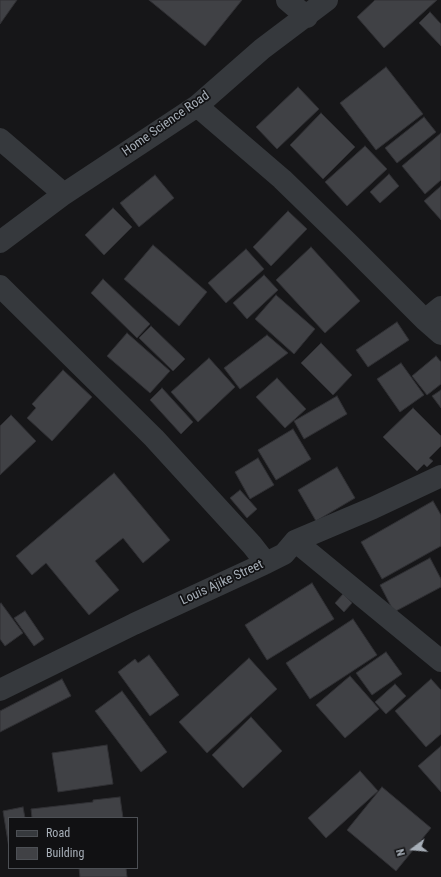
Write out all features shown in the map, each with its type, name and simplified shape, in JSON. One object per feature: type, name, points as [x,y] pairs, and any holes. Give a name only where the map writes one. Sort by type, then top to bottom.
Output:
[{"type":"street","points":[[287,0],[307,16]]},
{"type":"street","name":"Home Science Road","points":[[0,242],[64,194],[196,106],[262,49],[327,0]]},
{"type":"street","points":[[196,106],[282,179],[349,244],[436,320]]},
{"type":"street","points":[[0,139],[64,194]]},
{"type":"street","points":[[0,286],[154,438],[252,545],[266,563]]},
{"type":"street","name":"Louis Ajike Street","points":[[0,690],[134,624],[284,554],[295,541],[373,508],[441,476]]},
{"type":"street","points":[[295,541],[441,661]]},
{"type":"building","points":[[0,0],[17,0],[0,24]]},
{"type":"building","points":[[149,0],[242,0],[205,46]]},
{"type":"building","points":[[375,0],[437,0],[384,48],[357,17]]},
{"type":"building","points":[[430,12],[441,24],[441,46],[419,23]]},
{"type":"building","points":[[386,67],[423,114],[376,150],[340,103]]},
{"type":"building","points":[[298,87],[319,109],[277,149],[256,127]]},
{"type":"building","points":[[321,113],[355,147],[323,179],[290,145]]},
{"type":"building","points":[[424,117],[436,132],[397,163],[385,148]]},
{"type":"building","points":[[441,133],[441,180],[425,194],[402,166]]},
{"type":"building","points":[[365,146],[387,169],[347,206],[325,182]]},
{"type":"building","points":[[389,174],[399,186],[380,203],[370,192]]},
{"type":"building","points":[[155,175],[174,198],[139,227],[120,203]]},
{"type":"building","points":[[441,186],[441,220],[424,201]]},
{"type":"building","points":[[113,208],[132,227],[104,255],[85,235]]},
{"type":"building","points":[[288,211],[307,229],[271,266],[253,247]]},
{"type":"building","points":[[153,245],[207,292],[179,326],[124,279]]},
{"type":"building","points":[[311,247],[360,301],[325,333],[276,280]]},
{"type":"building","points":[[246,249],[264,269],[226,303],[208,283]]},
{"type":"building","points":[[264,275],[278,290],[247,319],[233,303]]},
{"type":"building","points":[[103,279],[150,324],[137,338],[91,293]]},
{"type":"building","points":[[276,295],[315,329],[294,354],[255,319]]},
{"type":"building","points":[[397,322],[409,340],[368,367],[356,350]]},
{"type":"building","points":[[151,326],[185,359],[173,371],[139,338]]},
{"type":"building","points":[[127,333],[170,371],[150,393],[107,356]]},
{"type":"building","points":[[267,335],[288,353],[240,389],[224,368]]},
{"type":"building","points":[[321,343],[352,375],[333,395],[301,363]]},
{"type":"building","points":[[436,356],[441,362],[441,384],[427,395],[412,376]]},
{"type":"building","points":[[209,358],[235,387],[198,422],[171,392]]},
{"type":"building","points":[[401,363],[424,395],[400,412],[377,379]]},
{"type":"building","points":[[63,370],[92,397],[52,441],[27,418],[36,408],[32,404]]},
{"type":"building","points":[[277,378],[306,409],[285,428],[256,397]]},
{"type":"building","points":[[162,388],[193,422],[181,434],[150,400]]},
{"type":"building","points":[[441,390],[441,408],[432,396]]},
{"type":"building","points":[[337,396],[347,414],[304,439],[294,421]]},
{"type":"building","points":[[413,408],[441,436],[441,446],[429,458],[433,461],[427,467],[424,464],[417,471],[383,437]]},
{"type":"building","points":[[11,415],[36,441],[0,475],[0,426]]},
{"type":"building","points":[[293,429],[311,459],[276,480],[258,450]]},
{"type":"building","points":[[258,458],[274,485],[250,499],[235,472]]},
{"type":"building","points":[[337,467],[355,498],[316,521],[298,490]]},
{"type":"building","points":[[114,473],[170,540],[143,563],[123,538],[95,561],[119,590],[89,615],[46,563],[32,575],[16,556]]},
{"type":"building","points":[[240,490],[257,509],[247,518],[230,498]]},
{"type":"building","points":[[433,501],[441,515],[441,546],[382,579],[361,542]]},
{"type":"building","points":[[430,558],[441,579],[441,587],[394,612],[380,585]]},
{"type":"building","points":[[312,583],[334,619],[267,660],[245,625]]},
{"type":"building","points":[[343,594],[352,603],[344,612],[335,603]]},
{"type":"building","points":[[1,603],[23,633],[5,646],[0,639]]},
{"type":"building","points":[[25,611],[44,639],[34,646],[14,618]]},
{"type":"building","points":[[353,619],[377,655],[310,699],[286,663]]},
{"type":"building","points":[[386,652],[402,674],[372,695],[356,673]]},
{"type":"building","points":[[149,655],[179,695],[150,716],[118,672],[135,659],[138,663]]},
{"type":"building","points":[[249,658],[277,689],[207,753],[179,722]]},
{"type":"building","points":[[350,676],[379,709],[345,738],[316,705]]},
{"type":"building","points":[[62,679],[71,696],[0,732],[0,711]]},
{"type":"building","points":[[431,679],[441,690],[441,734],[426,747],[395,711]]},
{"type":"building","points":[[395,684],[406,696],[386,714],[375,702]]},
{"type":"building","points":[[122,691],[167,752],[141,772],[95,711]]},
{"type":"building","points":[[251,717],[282,751],[243,788],[212,755]]},
{"type":"building","points":[[107,745],[113,784],[58,792],[52,753]]},
{"type":"building","points":[[441,746],[441,792],[418,766]]},
{"type":"building","points":[[360,771],[378,791],[326,838],[308,818]]},
{"type":"building","points":[[382,787],[431,828],[396,871],[347,830]]},
{"type":"building","points":[[120,797],[123,817],[32,817],[31,809],[93,802],[93,800]]},
{"type":"building","points":[[23,807],[25,817],[8,817],[8,842],[3,811]]},
{"type":"building","points":[[79,869],[126,869],[127,877],[80,877]]}]
